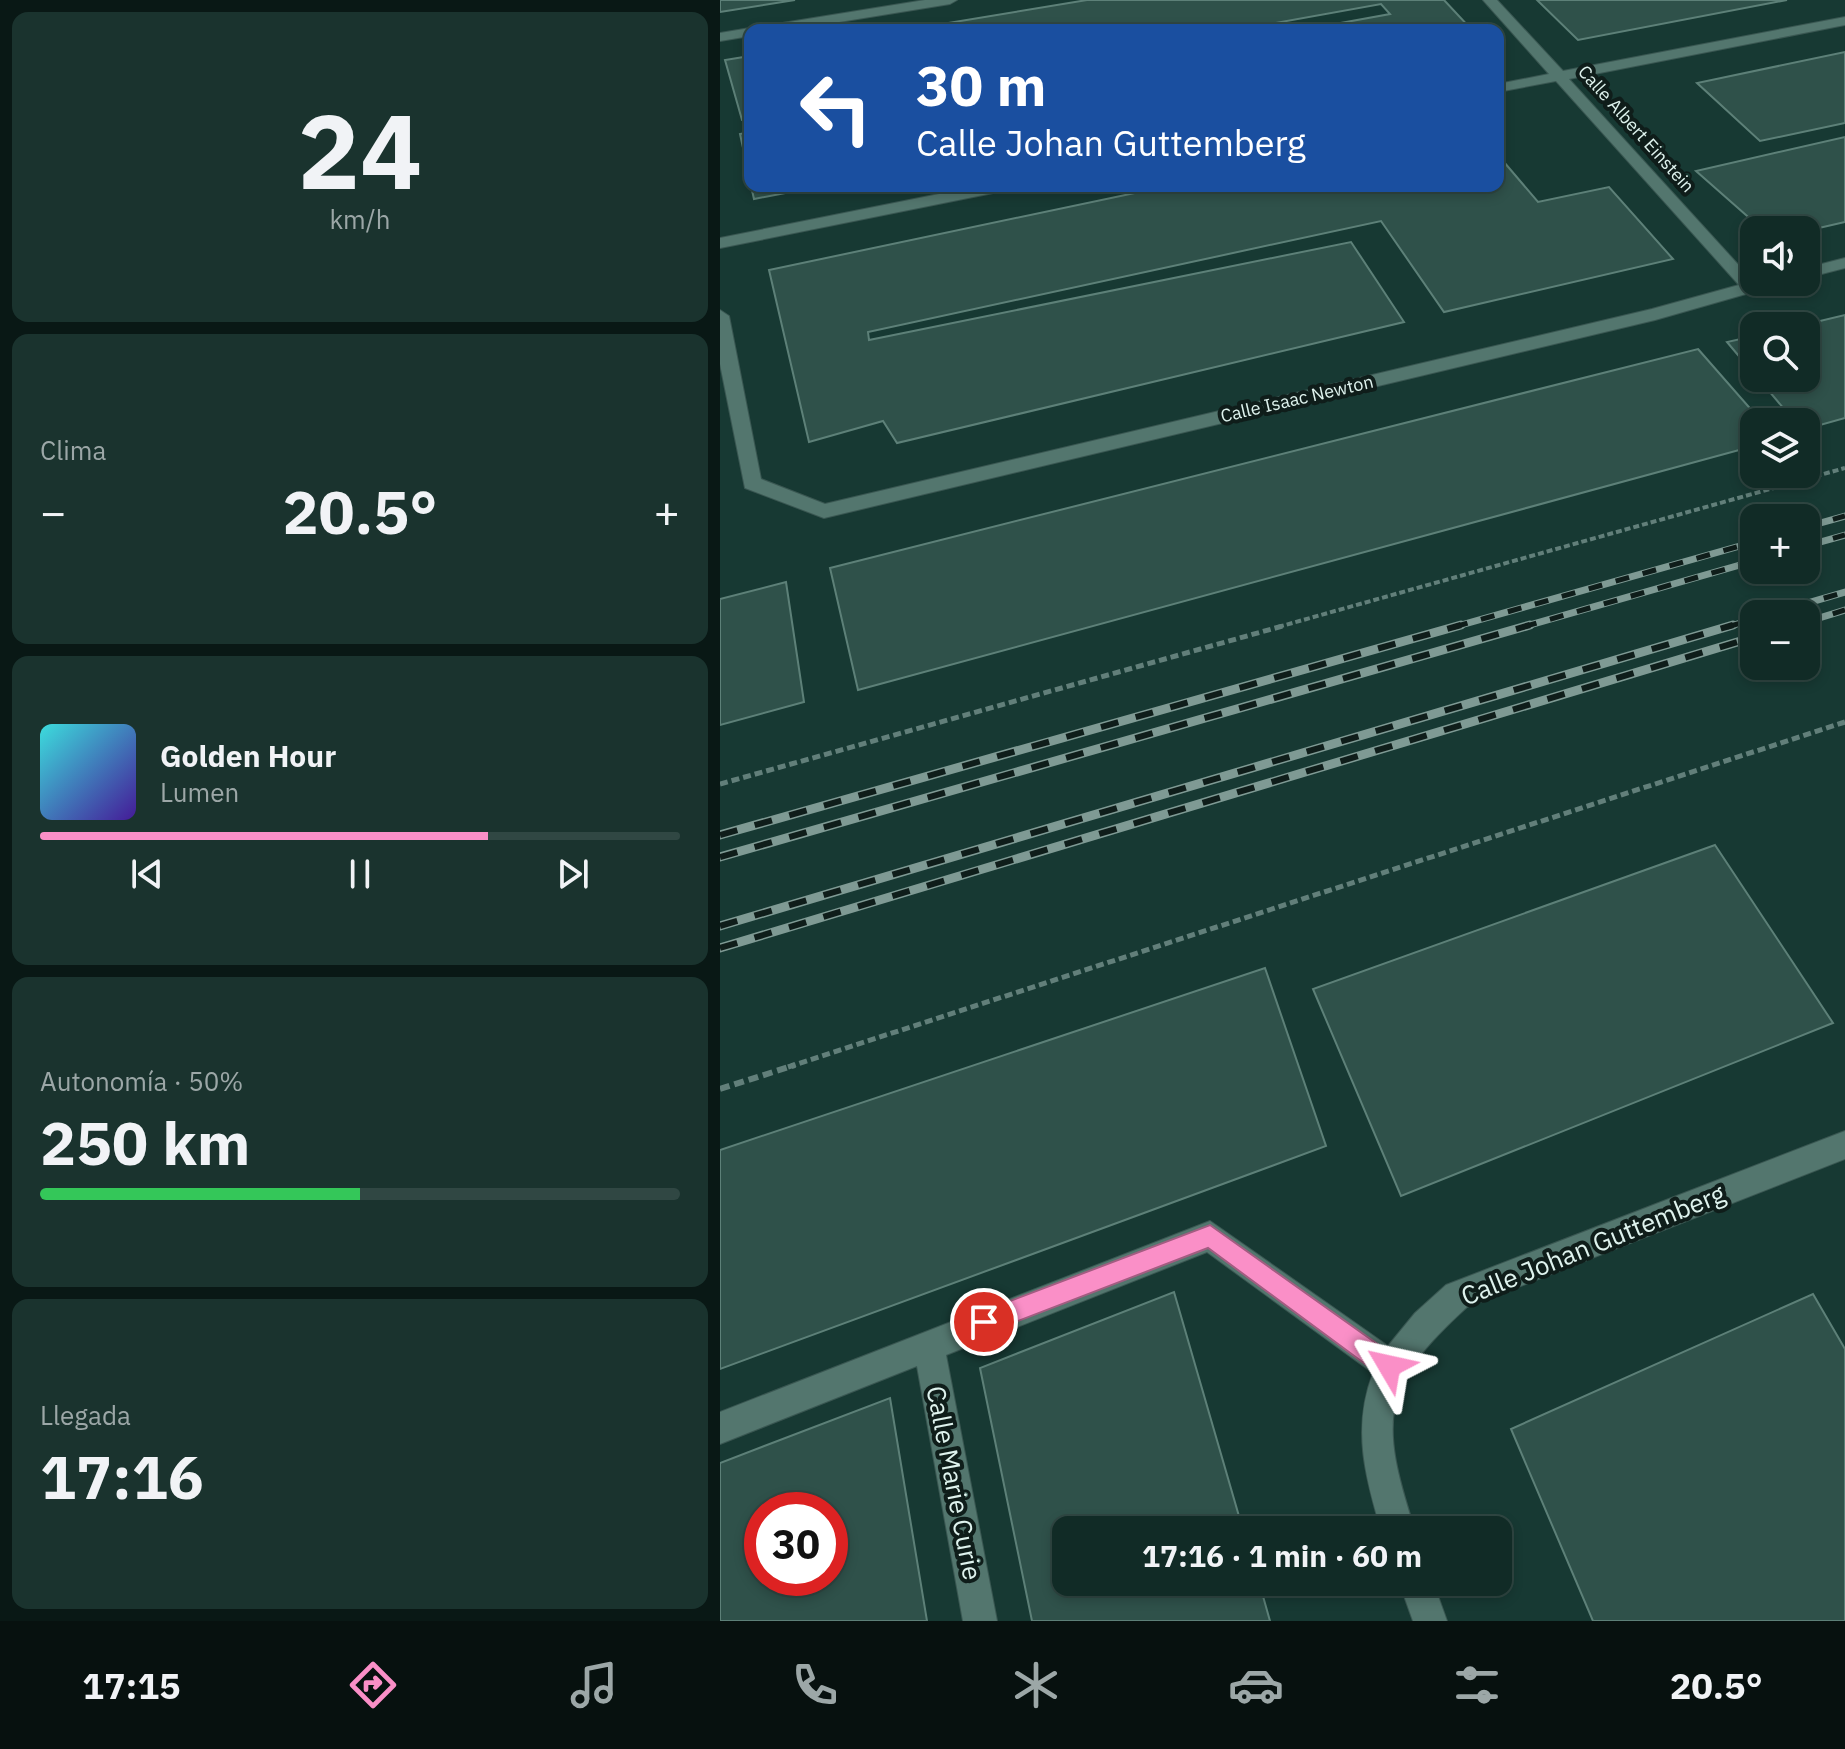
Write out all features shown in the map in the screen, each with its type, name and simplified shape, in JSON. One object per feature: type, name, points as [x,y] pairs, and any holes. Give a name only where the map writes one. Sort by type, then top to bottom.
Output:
[{"type":"street","points":[[801,24],[950,0]]},
{"type":"street","name":"Calle Albert Einstein","points":[[1490,0],[1740,264]]},
{"type":"street","points":[[1504,87],[1845,21]]},
{"type":"street","points":[[720,37],[744,33]]},
{"type":"street","points":[[720,243],[973,192]]},
{"type":"street","points":[[1820,269],[1845,263]]},
{"type":"street","name":"Calle Isaac Newton","points":[[720,316],[752,483],[824,511],[1655,314],[1740,289]]},
{"type":"street","name":"Calle Johan Guttemberg","points":[[1389,1366],[1420,1326],[1457,1296],[1845,1145]]},
{"type":"street","points":[[720,1428],[1210,1236],[1389,1366],[1376,1415],[1374,1451],[1394,1516]]},
{"type":"street","name":"Calle Marie Curie","points":[[928,1344],[980,1621]]},
{"type":"street","points":[[1421,1596],[1430,1621]]},
{"type":"path","points":[[720,784],[1845,468]]},
{"type":"path","points":[[720,1089],[1140,955],[1845,722]]},
{"type":"building","points":[[720,0],[795,0],[720,12]]},
{"type":"building","points":[[1087,0],[1444,0],[1466,24],[1335,24],[1390,14],[1381,4],[1269,24],[942,24]]},
{"type":"building","points":[[1537,0],[1787,0],[1578,40]]},
{"type":"building","points":[[1845,52],[1845,123],[1760,141],[1697,83]]},
{"type":"building","points":[[744,57],[744,120],[742,120],[725,60]]},
{"type":"building","points":[[1845,137],[1845,222],[1820,228],[1820,216],[1747,216],[1696,171]]},
{"type":"building","points":[[1504,162],[1538,202],[1609,187],[1673,259],[1444,312],[1381,221],[868,332],[869,340],[1351,242],[1404,322],[897,443],[883,421],[809,442],[769,270],[1140,192],[1504,192]]},
{"type":"building","points":[[752,192],[791,192],[754,199]]},
{"type":"building","points":[[1845,315],[1845,418],[1820,425],[1820,408],[1783,408],[1770,392],[1820,392],[1820,321]]},
{"type":"building","points":[[1740,339],[1740,357],[1727,342]]},
{"type":"building","points":[[1698,349],[1750,408],[1740,408],[1740,450],[858,690],[830,568]]},
{"type":"building","points":[[786,582],[804,702],[720,725],[720,599]]},
{"type":"building","points":[[1715,845],[1833,1023],[1401,1196],[1313,989]]},
{"type":"building","points":[[1265,968],[1326,1146],[720,1369],[720,1150]]},
{"type":"building","points":[[1174,1292],[1239,1516],[1052,1516],[1052,1596],[1263,1596],[1270,1621],[1032,1621],[980,1368]]},
{"type":"building","points":[[1813,1294],[1845,1349],[1845,1621],[1593,1621],[1511,1429]]},
{"type":"building","points":[[890,1398],[927,1621],[720,1621],[720,1463]]},
{"type":"railway","points":[[1820,523],[1845,516]]},
{"type":"railway","points":[[1820,542],[1845,535]]},
{"type":"railway","points":[[1454,627],[1740,546]]},
{"type":"railway","points":[[1530,625],[1740,565]]},
{"type":"railway","points":[[1818,600],[1845,592]]},
{"type":"railway","points":[[1820,618],[1845,610]]},
{"type":"railway","points":[[1727,627],[1740,623]]},
{"type":"railway","points":[[720,835],[1461,625]]},
{"type":"railway","points":[[720,857],[1530,625]]},
{"type":"railway","points":[[1523,627],[1530,625]]},
{"type":"railway","points":[[720,926],[1733,625]]},
{"type":"railway","points":[[720,948],[1740,641]]},
{"type":"route","points":[[984,1322],[1210,1236],[1389,1366]]}]
